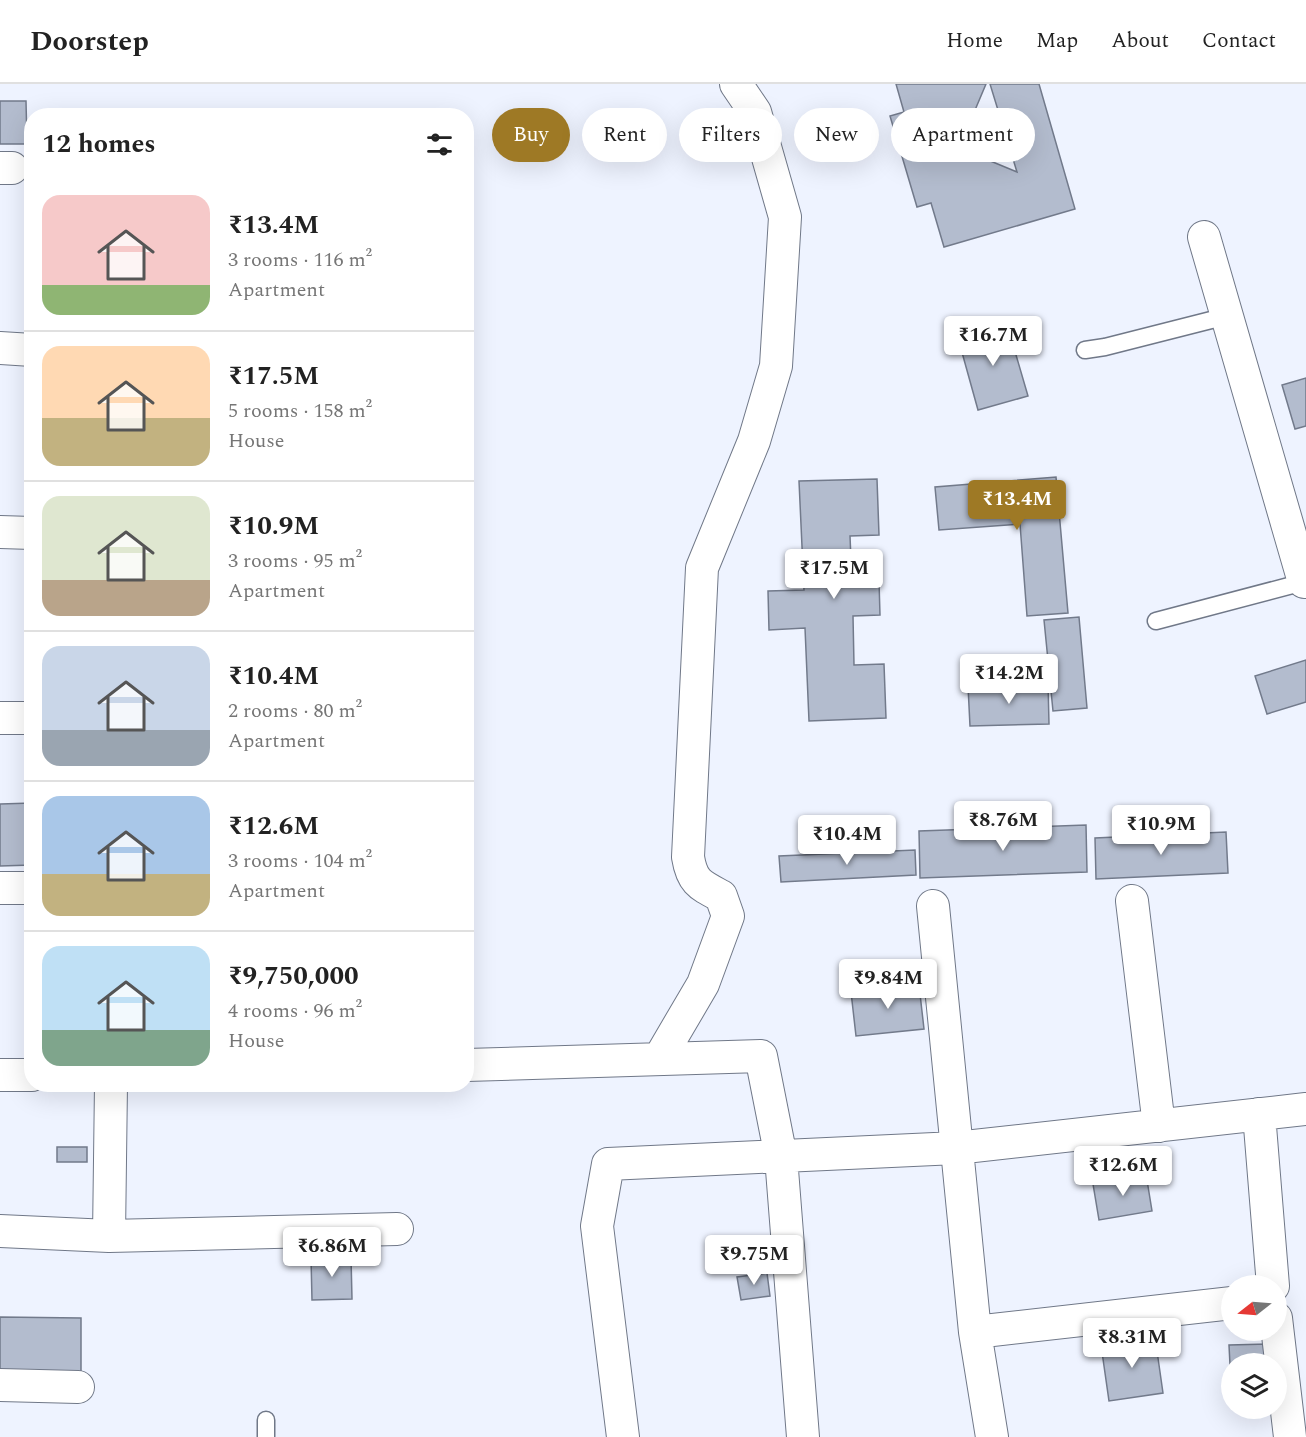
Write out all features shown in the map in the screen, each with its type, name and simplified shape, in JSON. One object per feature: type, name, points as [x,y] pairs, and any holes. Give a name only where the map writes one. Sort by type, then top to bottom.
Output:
[{"type":"street","points":[[659,1059],[703,984],[728,916],[721,896],[699,884],[690,873],[688,857],[702,568],[754,441],[776,366],[785,217],[755,112],[735,84]]},
{"type":"street","points":[[1204,237],[1305,582]]},
{"type":"street","points":[[0,348],[24,350]]},
{"type":"street","points":[[0,532],[24,533]]},
{"type":"street","points":[[0,718],[24,718]]},
{"type":"street","points":[[0,888],[24,888]]},
{"type":"street","points":[[1132,901],[1159,1126]]},
{"type":"street","points":[[933,906],[975,1332],[992,1437]]},
{"type":"street","points":[[474,1065],[761,1056],[781,1157],[803,1437]]},
{"type":"street","points":[[0,1075],[24,1075]]},
{"type":"street","points":[[109,1236],[111,1092]]},
{"type":"street","points":[[623,1437],[597,1226],[608,1164],[956,1148],[1306,1108]]},
{"type":"street","points":[[1259,1114],[1272,1275]]},
{"type":"street","points":[[0,1231],[109,1236],[398,1229]]},
{"type":"street","points":[[975,1332],[1221,1304]]},
{"type":"street","points":[[1279,1341],[1290,1437]]},
{"type":"street","points":[[0,1385],[78,1387]]},
{"type":"lane","points":[[1085,350],[1227,316]]},
{"type":"lane","points":[[1156,621],[1305,582]]},
{"type":"building","points":[[896,84],[986,84],[976,108],[903,108]]},
{"type":"building","points":[[990,84],[1039,84],[1075,209],[944,247],[931,203],[917,207],[904,162],[993,162],[1017,172],[1014,162],[1035,162],[1035,108],[997,108]]},
{"type":"building","points":[[0,101],[26,101],[24,144],[0,144]]},
{"type":"building","points":[[1007,324],[1028,396],[978,410],[958,338]]},
{"type":"building","points":[[1306,378],[1306,426],[1295,429],[1282,385]]},
{"type":"building","points":[[1056,477],[1068,613],[1027,616],[1020,524],[939,530],[935,487]]},
{"type":"building","points":[[877,479],[879,535],[850,536],[852,583],[879,581],[880,615],[853,616],[854,665],[884,664],[886,718],[809,721],[805,628],[769,630],[768,591],[804,590],[799,481]]},
{"type":"building","points":[[1079,617],[1087,708],[1053,711],[1044,620]]},
{"type":"building","points":[[1306,660],[1306,702],[1267,714],[1255,676]]},
{"type":"building","points":[[1048,683],[1049,724],[970,726],[968,686]]},
{"type":"building","points":[[24,803],[24,865],[0,866],[0,804]]},
{"type":"building","points":[[1086,825],[1087,872],[920,878],[919,831]]},
{"type":"building","points":[[1226,832],[1228,873],[1096,879],[1095,838]]},
{"type":"building","points":[[915,850],[916,875],[781,882],[779,856]]},
{"type":"building","points":[[919,985],[924,1029],[856,1036],[851,992]]},
{"type":"building","points":[[57,1147],[87,1147],[87,1162],[57,1162]]},
{"type":"building","points":[[1146,1174],[1152,1211],[1099,1220],[1093,1184]]},
{"type":"building","points":[[351,1257],[352,1299],[312,1300],[311,1258]]},
{"type":"building","points":[[767,1273],[770,1296],[741,1300],[737,1277]]},
{"type":"building","points":[[0,1317],[81,1318],[81,1372],[0,1371]]},
{"type":"building","points":[[1155,1337],[1163,1393],[1109,1401],[1101,1345]]},
{"type":"building","points":[[1268,1344],[1268,1353],[1229,1353],[1229,1345]]}]
